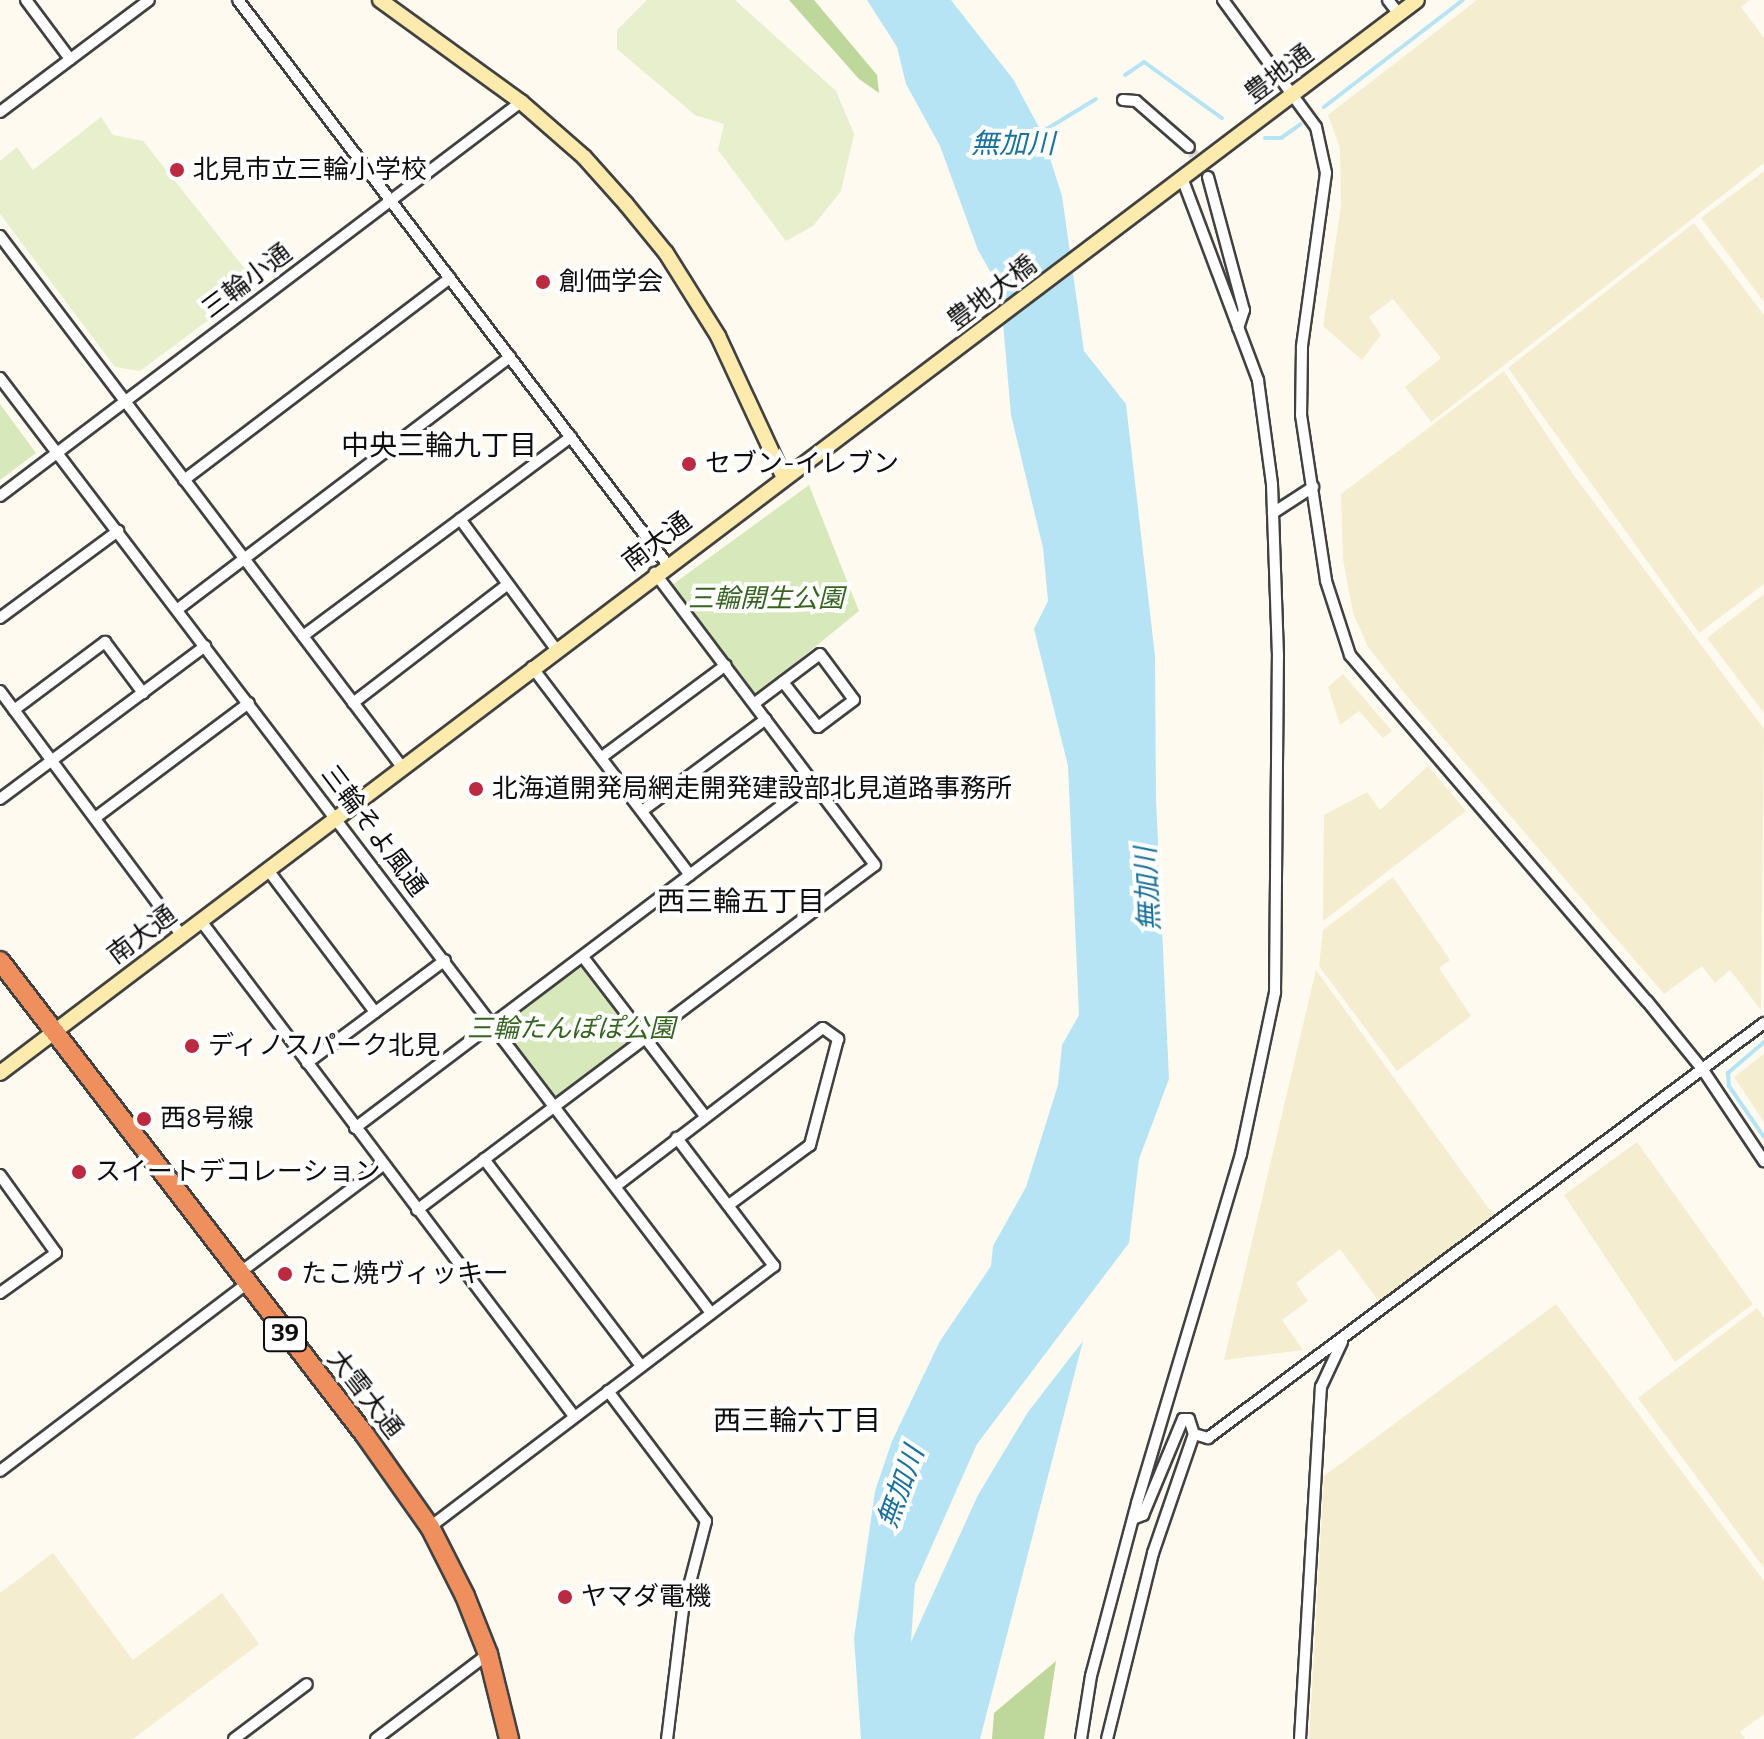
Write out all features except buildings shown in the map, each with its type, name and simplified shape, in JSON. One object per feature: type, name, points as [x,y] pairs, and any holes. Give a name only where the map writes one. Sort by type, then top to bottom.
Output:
[{"type":"highway","name":"大雪大通","points":[[3,972],[54,1033],[242,1280],[365,1435],[430,1527],[488,1654],[509,1739]]},
{"type":"main road","points":[[380,0],[521,102],[584,157],[666,253],[718,336],[784,478]]},
{"type":"main road","name":"豊地通","points":[[1176,182],[1417,0]]},
{"type":"main road","name":"豊地大橋","points":[[784,478],[1176,182]]},
{"type":"main road","name":"南大通","points":[[0,1073],[784,478]]},
{"type":"street","points":[[26,0],[70,59]]},
{"type":"street","points":[[238,0],[571,437],[726,665],[875,865],[417,1210]]},
{"type":"street","points":[[1223,0],[1316,127],[1326,173],[1302,347],[1301,415],[1336,622],[1368,682],[1703,1070],[1764,1161]]},
{"type":"street","points":[[1388,0],[1399,14]]},
{"type":"street","points":[[0,111],[142,2]]},
{"type":"street","points":[[1123,100],[1136,101],[1189,147]]},
{"type":"street","name":"三輪小通","points":[[0,496],[521,102]]},
{"type":"street","points":[[1208,177],[1244,310],[1238,328]]},
{"type":"street","points":[[1081,1739],[1091,1676],[1174,1367],[1241,1154],[1275,993],[1278,656],[1273,513],[1258,380],[1176,182]]},
{"type":"street","points":[[0,236],[402,767]]},
{"type":"street","points":[[184,480],[450,278]]},
{"type":"street","points":[[178,609],[510,357]]},
{"type":"street","name":"三輪そよ風通","points":[[0,378],[337,817],[711,1313]]},
{"type":"street","points":[[303,636],[571,437]]},
{"type":"street","points":[[1273,513],[1313,487]]},
{"type":"street","points":[[460,519],[556,649]]},
{"type":"street","points":[[0,618],[118,531]]},
{"type":"street","points":[[353,703],[508,584]]},
{"type":"street","points":[[14,710],[105,642],[143,693]]},
{"type":"street","points":[[0,799],[205,646]]},
{"type":"street","points":[[755,703],[820,654],[854,700],[818,727],[783,682]]},
{"type":"street","points":[[602,757],[726,665]]},
{"type":"street","points":[[532,667],[690,875]]},
{"type":"street","points":[[0,691],[181,935]]},
{"type":"street","points":[[95,818],[249,703]]},
{"type":"street","points":[[642,811],[766,719]]},
{"type":"street","points":[[355,1128],[814,781]]},
{"type":"street","points":[[268,870],[375,1012]]},
{"type":"street","points":[[201,921],[574,1416]]},
{"type":"street","points":[[583,957],[705,1116]]},
{"type":"street","points":[[307,1063],[445,960]]},
{"type":"street","points":[[1194,1434],[1208,1438],[1343,1341],[1764,1023]]},
{"type":"street","points":[[616,1186],[823,1028],[838,1039],[810,1145],[729,1205]]},
{"type":"street","points":[[430,1527],[774,1266],[677,1138]]},
{"type":"street","points":[[484,1159],[641,1366]]},
{"type":"street","points":[[0,1471],[383,1165]]},
{"type":"street","points":[[0,1175],[56,1253],[0,1293]]},
{"type":"street","points":[[1300,1739],[1321,1387],[1343,1341]]},
{"type":"street","points":[[608,1391],[706,1521],[683,1609],[667,1739]]},
{"type":"street","points":[[1107,1739],[1153,1553],[1194,1434],[1189,1419],[1183,1419],[1143,1515],[1135,1518]]},
{"type":"street","points":[[376,1739],[488,1654]]},
{"type":"street","points":[[234,1739],[307,1684]]},
{"type":"shaded area","points":[[1477,0],[1750,0],[1741,7],[1764,38],[1764,163],[1431,422],[1405,387],[1441,358],[1393,299],[1369,317],[1381,335],[1362,360],[1323,326],[1341,206],[1340,148],[1328,115]]},
{"type":"shaded area","points":[[1764,171],[1764,302],[1701,218]]},
{"type":"shaded area","points":[[1694,223],[1764,315],[1764,584],[1699,633],[1508,368]]},
{"type":"shaded area","points":[[1504,371],[1575,477],[1764,729],[1761,1010],[1730,970],[1715,983],[1702,966],[1664,994],[1400,688],[1368,647],[1353,613],[1343,559],[1341,494]]},
{"type":"shaded area","points":[[1764,594],[1764,713],[1707,638]]},
{"type":"shaded area","points":[[1343,674],[1392,731],[1383,738],[1359,711],[1340,725],[1328,687]]},
{"type":"shaded area","points":[[1428,766],[1466,811],[1323,921],[1324,815],[1367,792],[1380,810]]},
{"type":"shaded area","points":[[1393,877],[1450,960],[1439,968],[1471,1016],[1397,1071],[1319,966],[1323,930]]},
{"type":"shaded area","points":[[1316,970],[1494,1216],[1380,1303],[1340,1249],[1296,1283],[1308,1301],[1282,1320],[1303,1350],[1224,1360]]},
{"type":"shaded area","points":[[1764,1054],[1764,1122],[1734,1077]]},
{"type":"shaded area","points":[[1637,1142],[1753,1304],[1675,1362],[1564,1195]]},
{"type":"shaded area","points":[[1556,1304],[1764,1581],[1764,1714],[1740,1732],[1745,1739],[1309,1739],[1324,1476]]},
{"type":"shaded area","points":[[1757,1308],[1764,1318],[1764,1568],[1638,1398]]},
{"type":"shaded area","points":[[53,1553],[133,1660],[222,1593],[259,1644],[133,1739],[0,1739],[0,1593]]},
{"type":"green space","points":[[647,0],[735,0],[836,91],[854,134],[841,191],[813,226],[786,241],[718,150],[724,124],[695,115],[617,49],[617,30]]},
{"type":"green space","points":[[789,0],[814,0],[877,75],[879,93],[859,79]]},
{"type":"green space","points":[[101,117],[113,135],[143,141],[257,284],[140,371],[115,367],[0,214],[0,161],[17,147],[33,170]]},
{"type":"green space","points":[[0,404],[36,453],[0,480]]},
{"type":"green space","name":"三輪開生公園","points":[[809,485],[859,611],[756,695],[672,585]]},
{"type":"green space","name":"三輪たんぽぽ公園","points":[[583,964],[637,1035],[555,1098],[501,1025]]},
{"type":"green space","points":[[1056,1661],[1044,1739],[992,1739],[994,1713]]},
{"type":"water","name":"無加川","points":[[867,0],[951,0],[1013,79],[1042,133],[1062,196],[1084,351],[1126,404],[1155,656],[1156,799],[1169,1079],[1139,1159],[1129,1243],[977,1444],[915,1584],[911,1642],[978,1495],[1028,1412],[1083,1341],[980,1739],[861,1739],[854,1638],[875,1491],[892,1441],[940,1341],[991,1266],[993,1246],[1026,1187],[1058,1085],[1062,1045],[1079,1015],[1068,766],[1034,629],[1048,601],[1043,548],[1011,415],[1000,289],[978,250],[940,146],[906,84],[897,47]]},
{"type":"waterway","points":[[1324,107],[1463,0]]},
{"type":"waterway","points":[[1125,75],[1144,62],[1222,118]]},
{"type":"waterway","name":"無加川","points":[[1037,135],[1096,99]]},
{"type":"waterway","points":[[1265,138],[1281,138],[1301,124]]},
{"type":"waterway","points":[[1764,1042],[1728,1073],[1729,1086],[1764,1137]]},
{"type":"tunnel","points":[[1189,147],[1208,177]]},
{"type":"place","name":"北見市立三輪小学校","points":[[177,170]]},
{"type":"place","name":"創価学会","points":[[543,282]]},
{"type":"place","name":"セブン-イレブン","points":[[689,464]]},
{"type":"place","name":"北海道開発局網走開発建設部北見道路事務所","points":[[476,789]]},
{"type":"place","name":"ディノスパーク北見","points":[[192,1046]]},
{"type":"place","name":"西8号線","points":[[144,1119]]},
{"type":"place","name":"スイートデコレーション","points":[[79,1172]]},
{"type":"place","name":"たこ焼ヴィッキー","points":[[285,1274]]},
{"type":"place","name":"ヤマダ電機","points":[[565,1597]]},
{"type":"district","name":"中央三輪九丁目","points":[[439,446]]},
{"type":"district","name":"西三輪五丁目","points":[[741,902]]},
{"type":"district","name":"西三輪六丁目","points":[[797,1421]]}]
